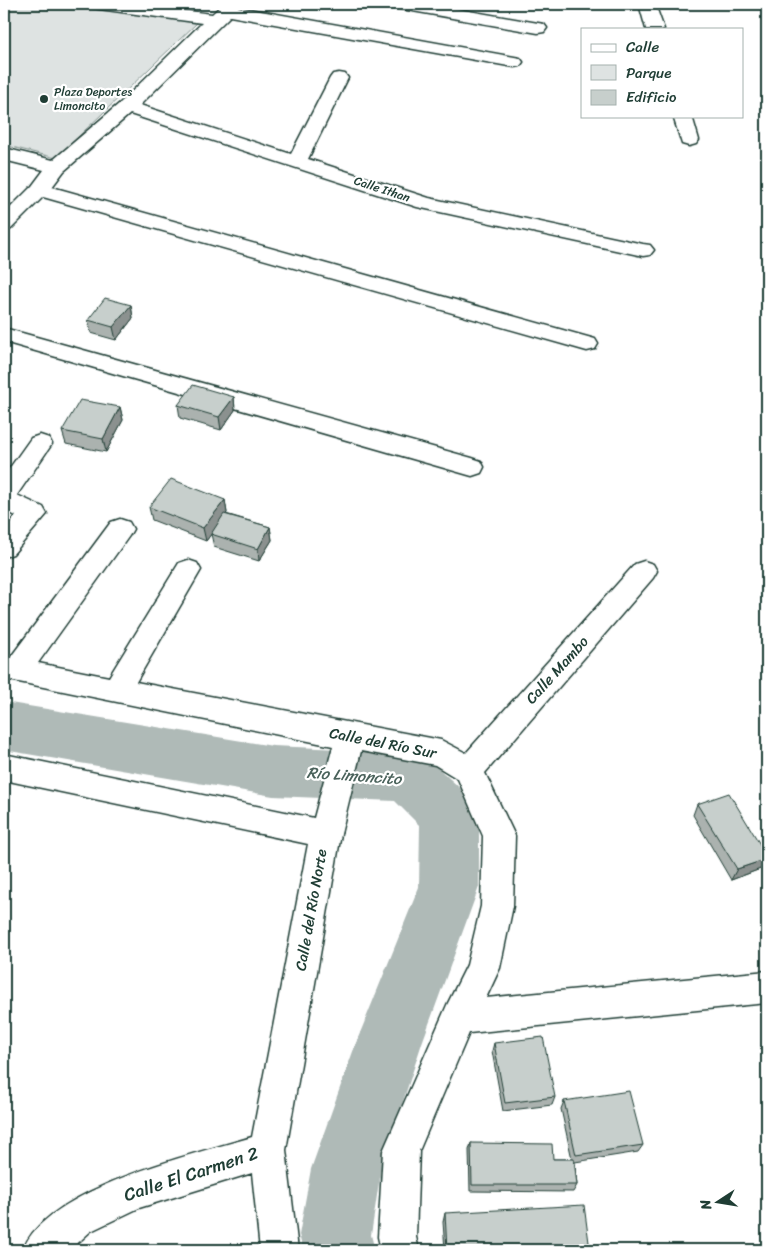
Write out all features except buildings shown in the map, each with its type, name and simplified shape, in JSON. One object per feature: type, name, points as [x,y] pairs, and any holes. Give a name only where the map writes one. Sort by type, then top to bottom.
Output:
[{"type":"street","points":[[99,4],[224,11],[514,62]]},
{"type":"street","points":[[401,4],[538,28]]},
{"type":"street","points":[[647,4],[655,28]]},
{"type":"street","points":[[4,225],[39,190],[57,167],[127,106],[224,11]]},
{"type":"street","points":[[296,162],[339,78]]},
{"type":"street","name":"Calle Ithan","points":[[127,106],[424,203],[643,250]]},
{"type":"street","points":[[683,118],[689,140]]},
{"type":"street","points":[[4,154],[57,167]]},
{"type":"street","points":[[39,190],[587,344]]},
{"type":"street","points":[[4,335],[472,467]]},
{"type":"street","points":[[4,494],[40,444]]},
{"type":"street","points":[[4,499],[34,514],[4,547]]},
{"type":"street","points":[[11,669],[120,528]]},
{"type":"street","points":[[116,691],[188,570]]},
{"type":"street","name":"Calle Mambo","points":[[469,770],[644,571]]},
{"type":"street","name":"Calle del Río Sur","points":[[11,669],[350,737],[441,753],[469,770]]},
{"type":"street","points":[[325,834],[350,737]]},
{"type":"street","name":"Calle del Río Norte","points":[[4,767],[325,834],[268,1150],[279,1250]]},
{"type":"street","points":[[400,1250],[397,1237],[401,1151],[459,1017],[483,968],[497,906],[499,836],[469,770]]},
{"type":"street","points":[[459,1017],[767,987]]},
{"type":"street","name":"Calle El Carmen 2","points":[[42,1250],[78,1218],[133,1191],[268,1150]]},
{"type":"green space","points":[[4,4],[66,4],[198,22],[56,158],[4,145]]},
{"type":"waterway","name":"Río Limoncito","points":[[4,726],[273,771],[408,777],[450,816],[449,887],[389,1043],[346,1169],[335,1235],[339,1250]]},
{"type":"place","name":"Plaza Deportes Limoncito","points":[[44,99]]}]
